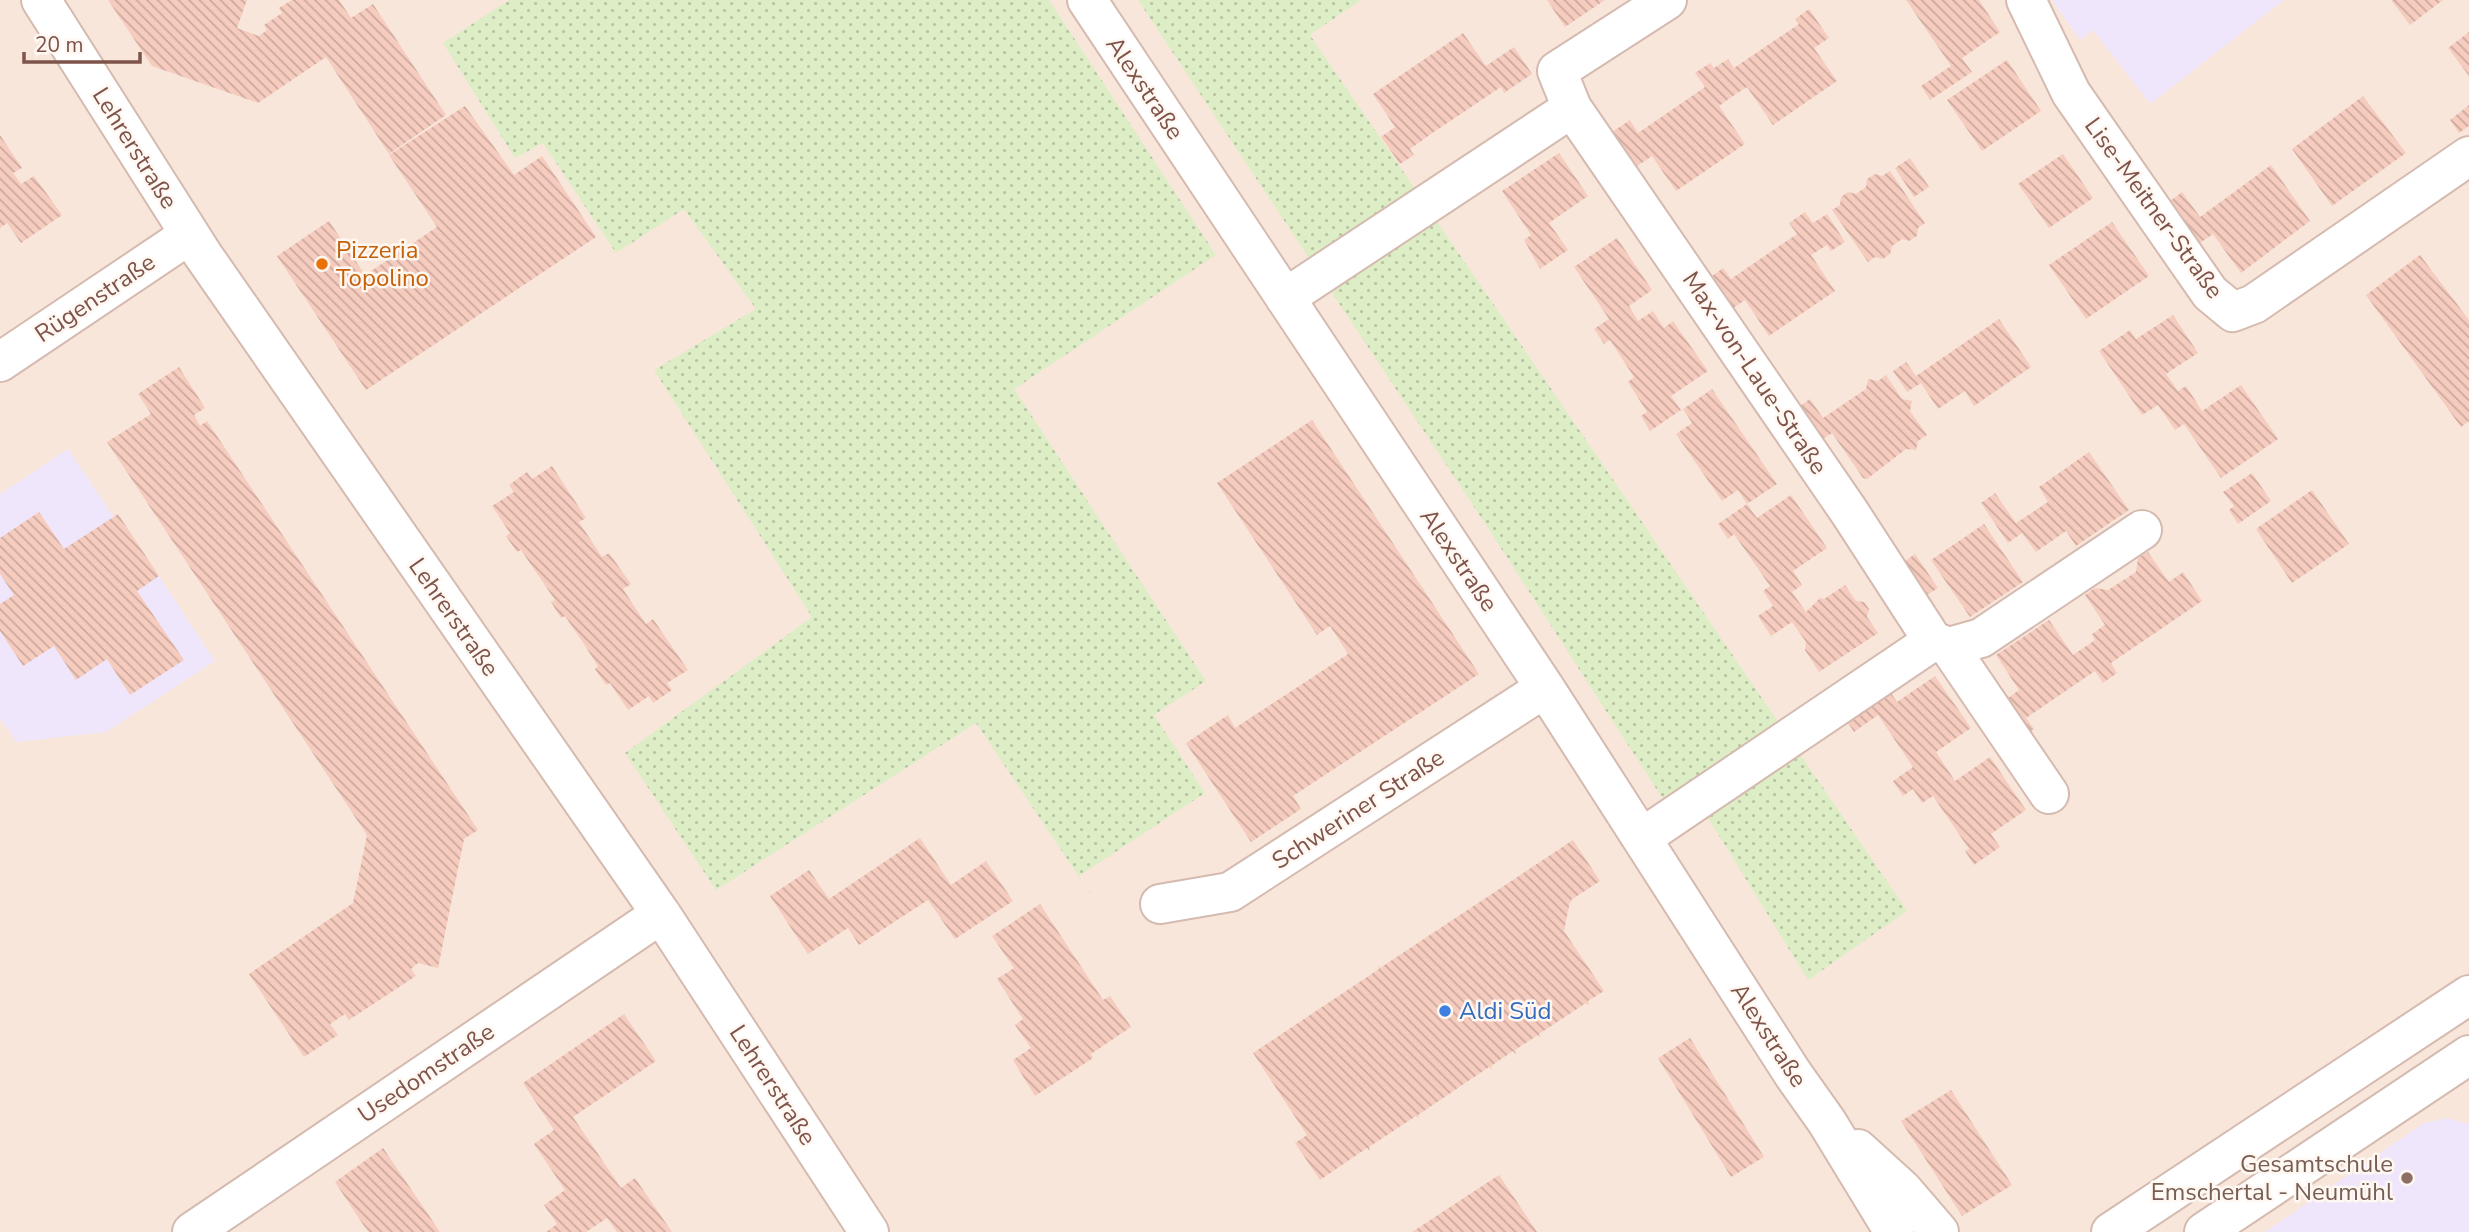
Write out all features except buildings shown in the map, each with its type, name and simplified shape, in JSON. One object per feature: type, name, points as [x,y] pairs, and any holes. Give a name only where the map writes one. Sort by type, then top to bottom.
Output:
[{"type":"street","name":"Lehrerstraße","points":[[41,0],[189,234],[661,914],[869,1232]]},
{"type":"street","name":"Alexstraße","points":[[1087,0],[1643,837],[1793,1074],[1827,1122],[1894,1232]]},
{"type":"street","name":"Max-von-Laue-Straße","points":[[1667,0],[1557,71],[1572,108],[1941,644],[2049,794]]},
{"type":"street","name":"Lise-Meitner-Straße","points":[[2026,0],[2071,93],[2210,293],[2232,312],[2254,304],[2469,156]]},
{"type":"street","points":[[1285,298],[1572,108]]},
{"type":"street","name":"Rügenstraße","points":[[0,362],[189,234]]},
{"type":"street","points":[[1643,837],[1941,644],[1980,638],[2142,530]]},
{"type":"street","name":"Schweriner Straße","points":[[1160,904],[1230,892],[1545,688]]},
{"type":"street","name":"Usedomstraße","points":[[207,1228],[661,914]]},
{"type":"street","points":[[2111,1232],[2456,1003],[2469,1053],[2204,1232]]},
{"type":"street","name":"Alexstraße","points":[[1827,1122],[1902,1189],[1939,1232]]},
{"type":"shaded area","points":[[0,0],[2469,0],[2469,1232],[0,1232]]},
{"type":"shaded area","points":[[2052,0],[2284,0],[2150,104],[2093,30],[2080,40]]},
{"type":"shaded area","points":[[68,449],[113,516],[118,514],[215,661],[106,732],[16,742],[0,718],[0,494]]},
{"type":"shaded area","name":"Gesamtschule Emschertal - Neumühl","points":[[2447,1118],[2469,1124],[2469,1232],[2265,1232],[2424,1123]]},
{"type":"green space","points":[[509,0],[1049,0],[1216,255],[1014,389],[1206,681],[1154,715],[1205,793],[1079,876],[1106,917],[976,723],[716,890],[625,753],[812,617],[654,370],[756,309],[684,209],[616,253],[543,143],[515,158],[443,43]]},
{"type":"green space","points":[[1138,0],[1361,0],[1310,35],[1907,911],[1808,980],[1707,816],[1670,810],[1486,525]]},
{"type":"place","name":"Pizzeria Topolino","points":[[322,264]]},
{"type":"place","name":"Aldi Süd","points":[[1445,1011]]},
{"type":"place","name":"Gesamtschule Emschertal - Neumühl","points":[[2407,1178]]}]
